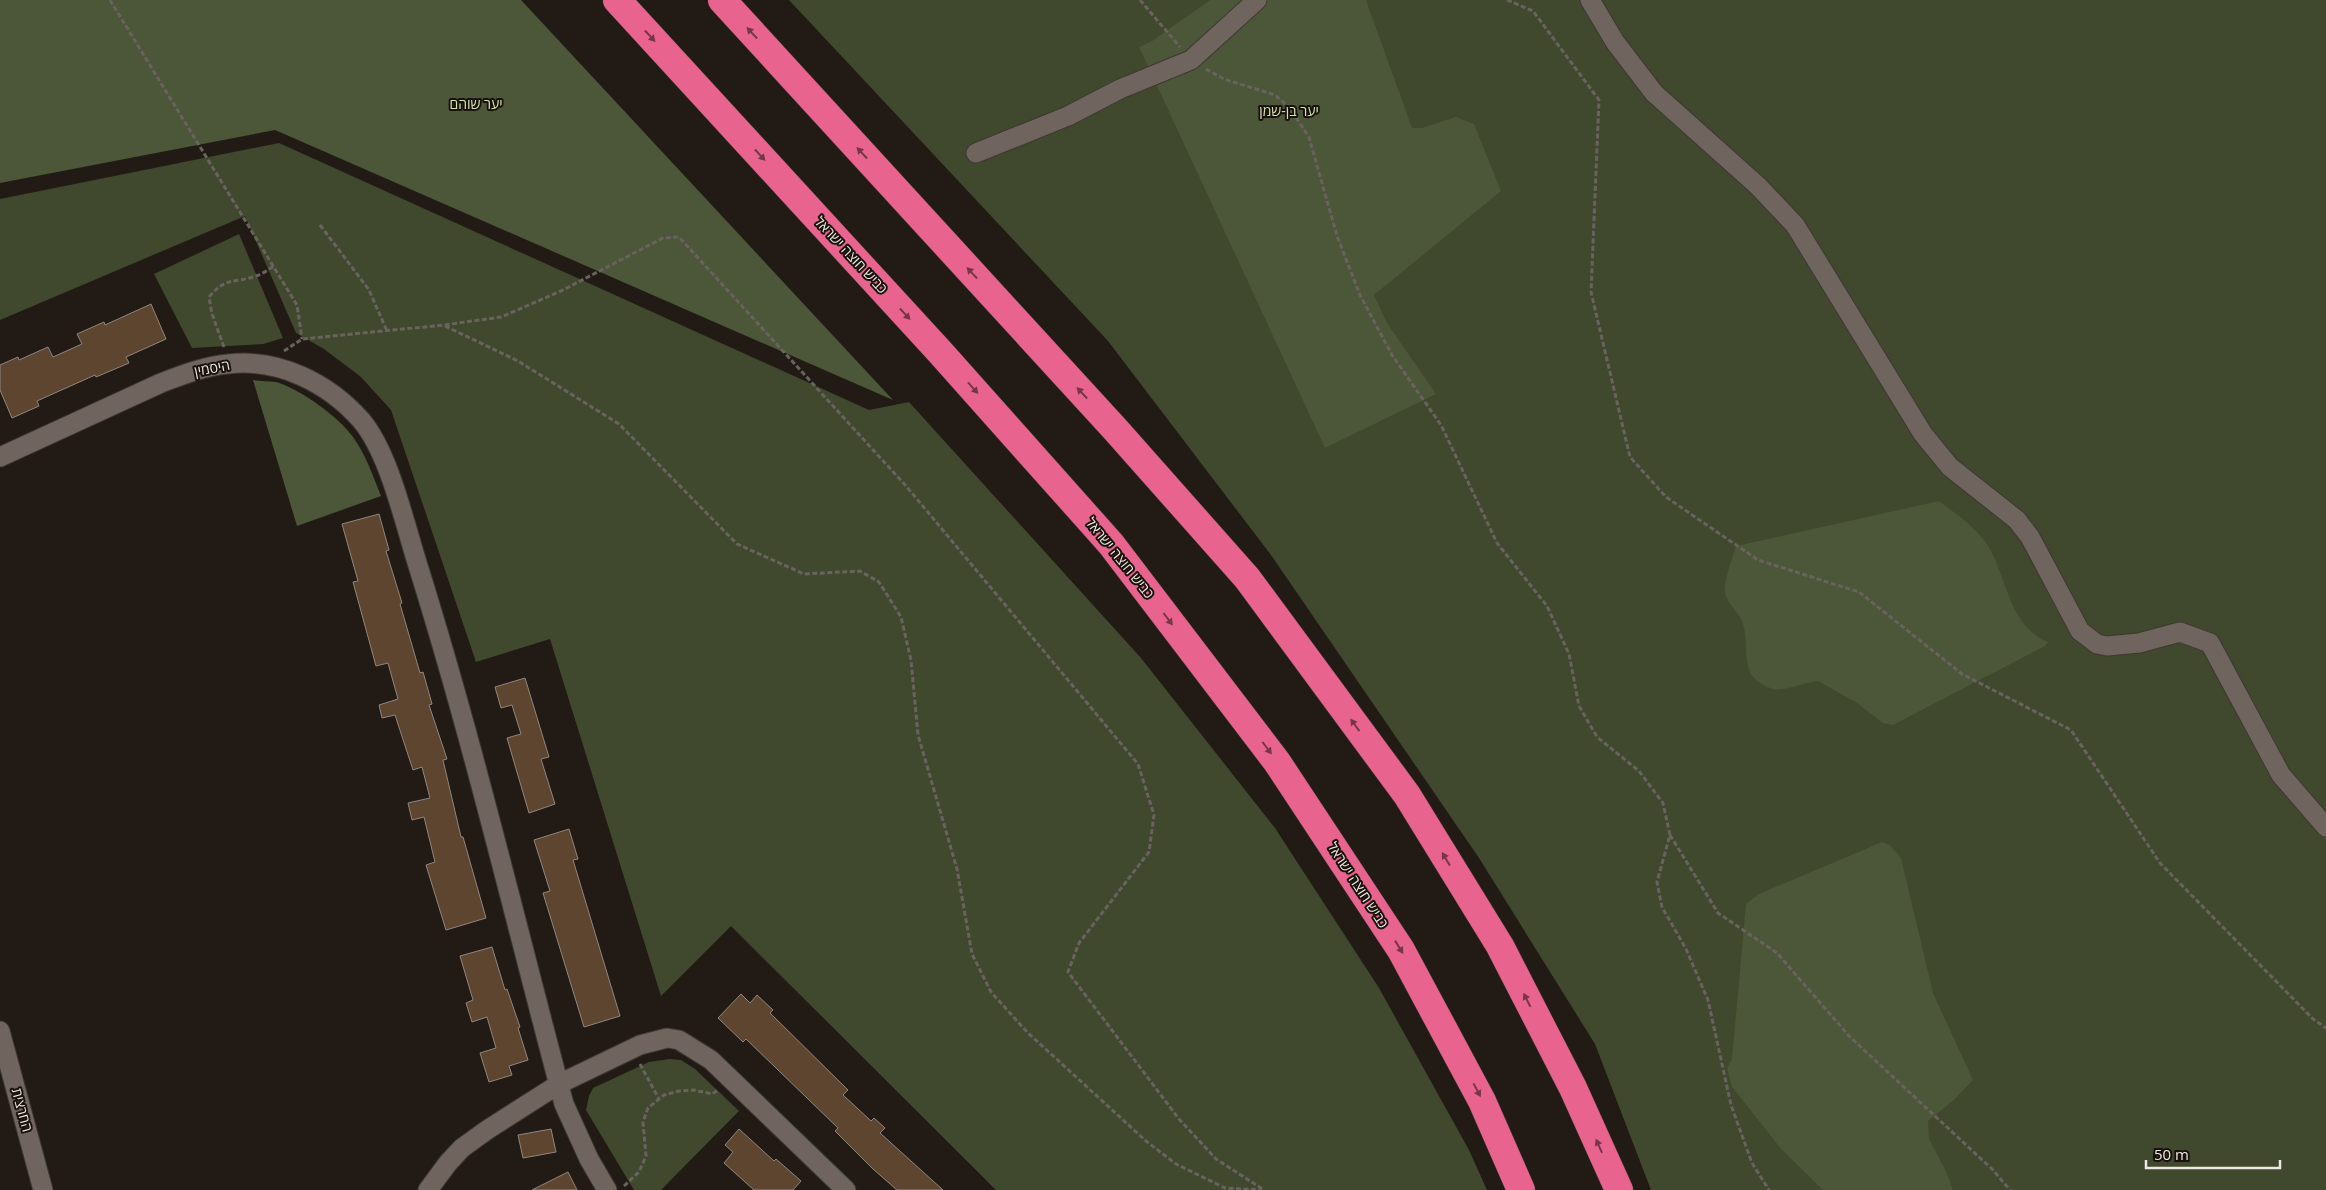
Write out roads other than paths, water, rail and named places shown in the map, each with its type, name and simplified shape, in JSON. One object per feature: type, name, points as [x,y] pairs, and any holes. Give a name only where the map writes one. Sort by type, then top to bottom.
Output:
[{"type":"highway","name":"כביש חוצה ישראל","points":[[616,0],[940,352],[1104,537],[1271,754],[1401,950],[1482,1101],[1521,1190]]},
{"type":"highway","points":[[722,0],[1115,428],[1246,578],[1407,795],[1494,938],[1573,1088],[1619,1190]]},
{"type":"street","points":[[976,153],[1068,116],[1120,89],[1191,60],[1257,0]]},
{"type":"street","points":[[1590,0],[1616,42],[1654,93],[1758,186],[1795,225],[1923,434],[1950,467],[2022,526],[2030,537],[2080,631],[2097,644],[2108,646],[2139,643],[2180,632],[2210,643],[2281,775],[2326,827]]},
{"type":"street","name":"היסמין","points":[[0,457],[160,383],[184,374],[229,363],[271,366],[290,371],[322,386],[345,404],[363,422],[375,441],[390,477],[451,670],[564,1104],[607,1190]]},
{"type":"street","name":"החרצית","points":[[0,1031],[43,1190]]},
{"type":"street","points":[[428,1190],[448,1162],[462,1148],[559,1084],[631,1049],[655,1039],[667,1038],[679,1040],[699,1050],[846,1190]]},
{"type":"park label","name":"יער שוהם","points":[[476,104]]},
{"type":"park label","name":"יער בן-שמן","points":[[1289,111]]}]
